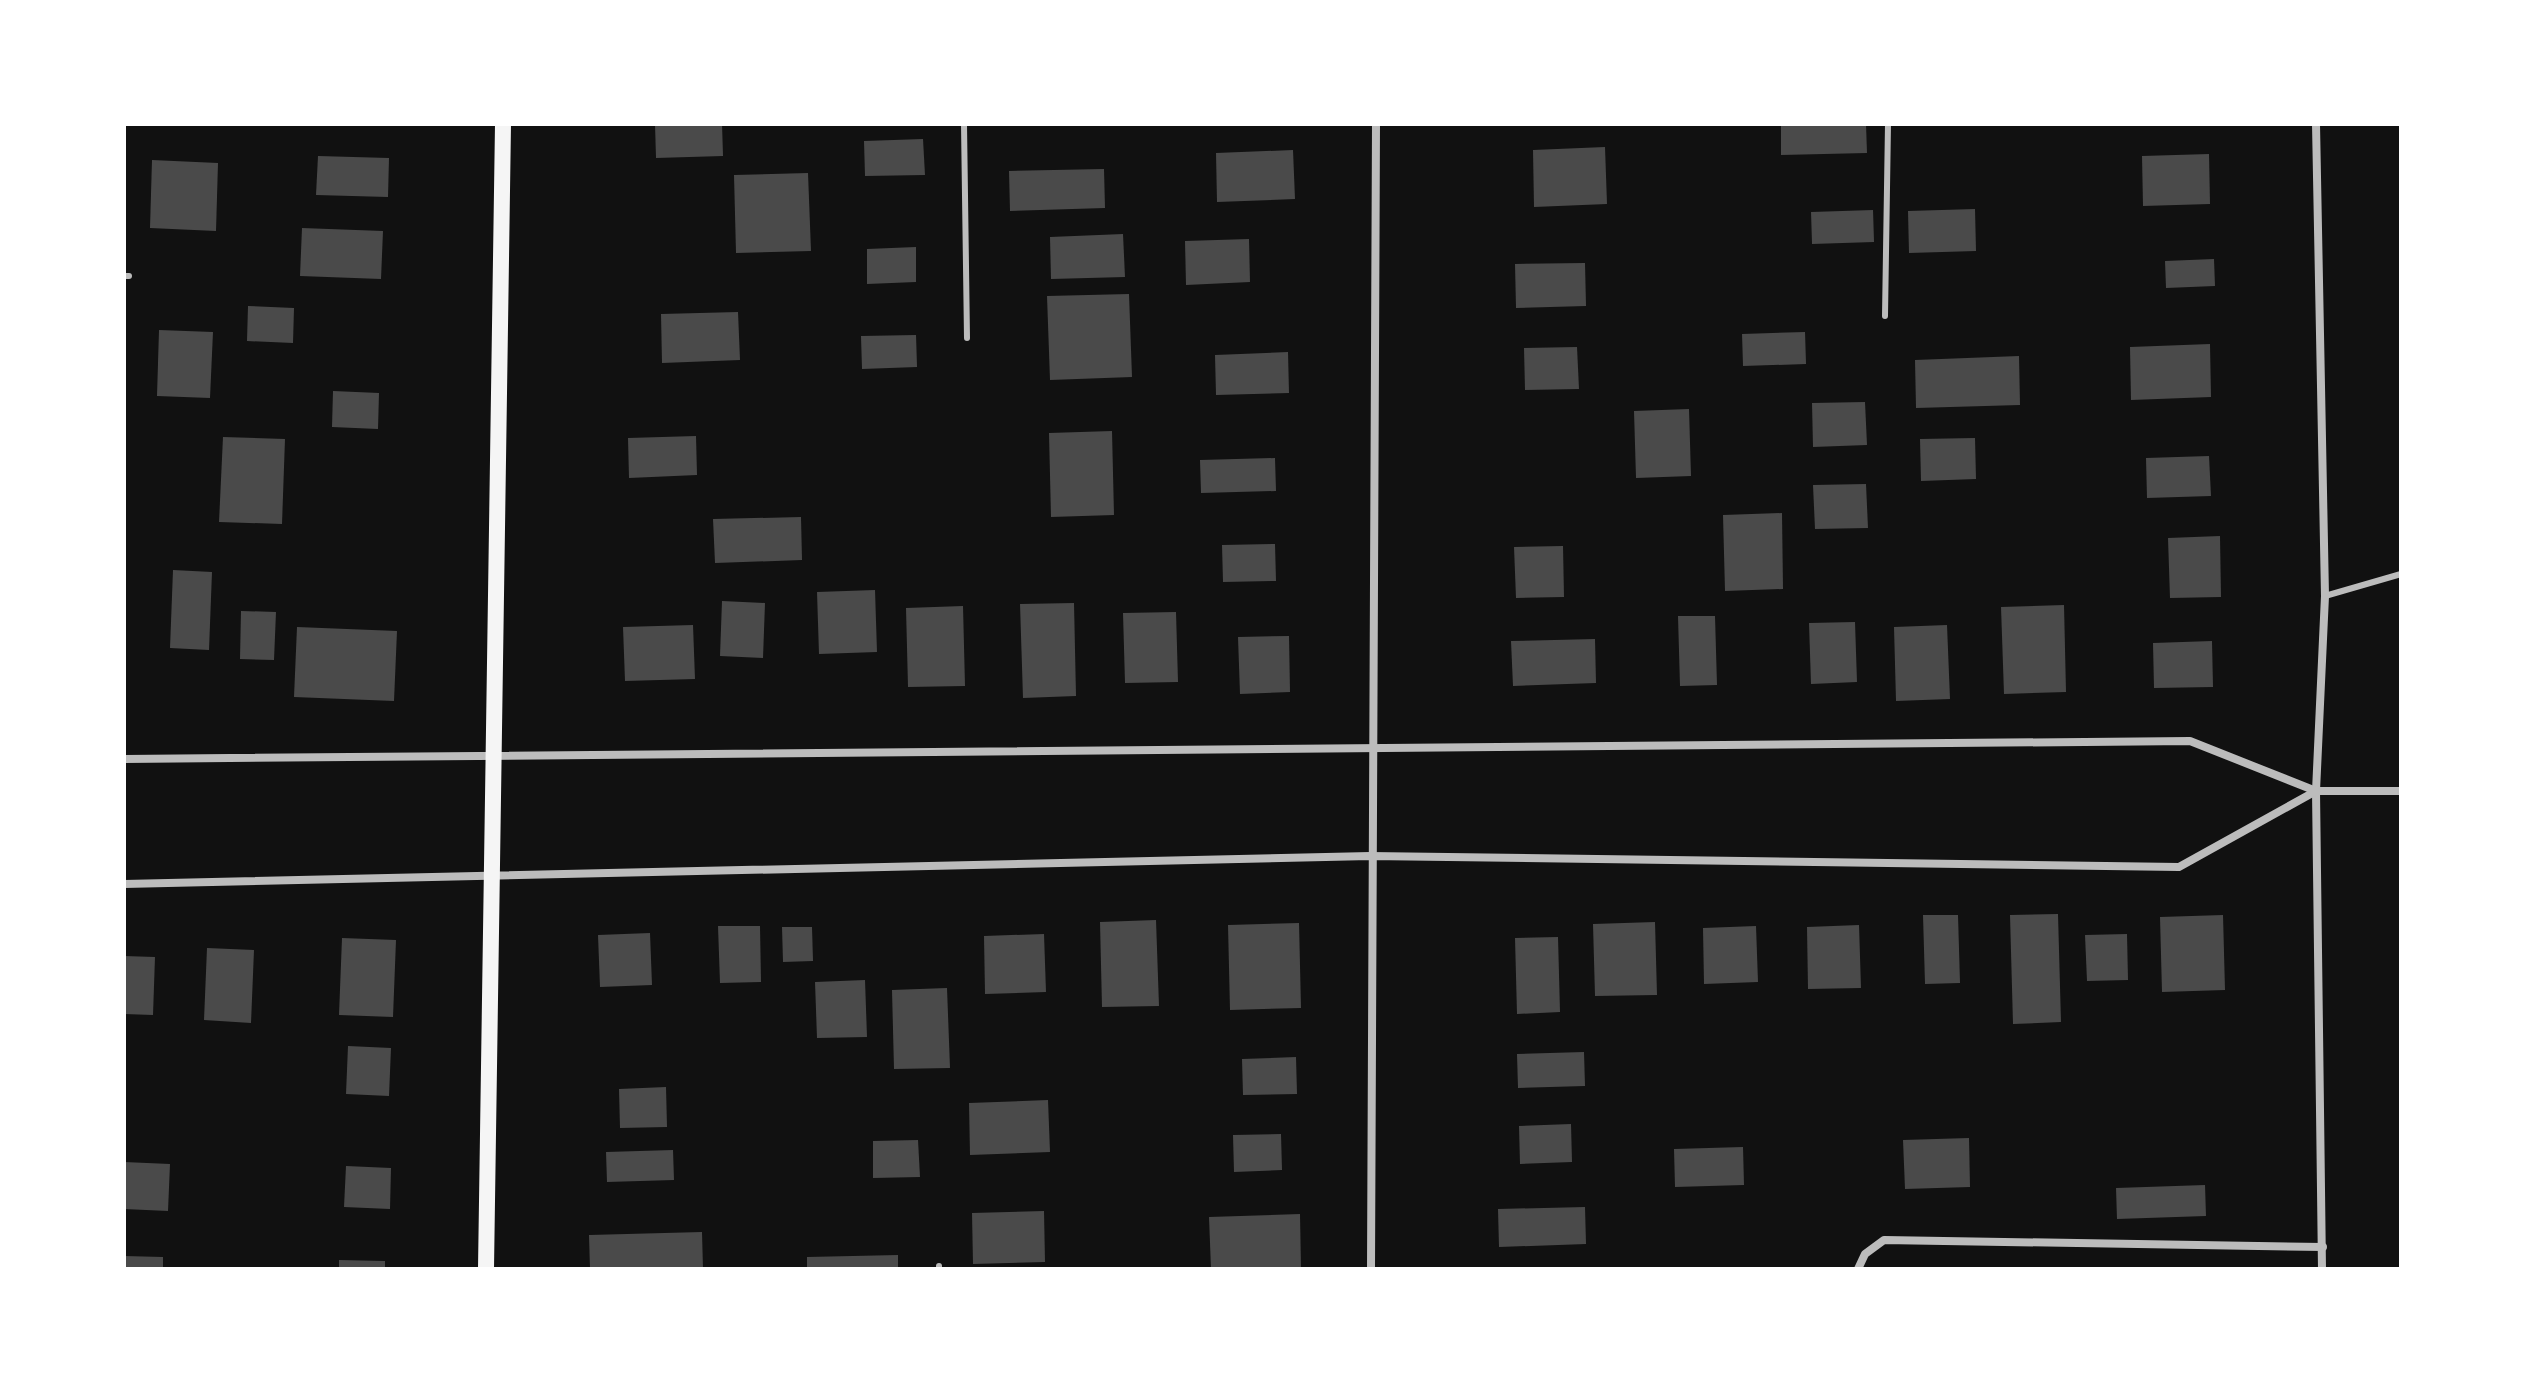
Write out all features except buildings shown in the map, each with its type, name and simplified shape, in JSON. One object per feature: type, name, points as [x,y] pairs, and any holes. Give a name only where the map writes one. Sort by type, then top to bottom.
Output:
[{"type":"main road","points":[[486,1269],[503,124]]},
{"type":"street","points":[[1371,1269],[1370,856],[1376,124]]},
{"type":"street","points":[[2316,124],[2325,596],[2316,791],[2322,1269]]},
{"type":"street","points":[[124,759],[2190,741],[2316,791],[2401,791]]},
{"type":"street","points":[[124,884],[491,873],[1370,856],[2179,867],[2316,791]]},
{"type":"street","points":[[1858,1269],[1865,1254],[1884,1240],[2323,1247]]},
{"type":"lane","points":[[964,124],[967,338]]},
{"type":"lane","points":[[1885,316],[1888,124]]},
{"type":"lane","points":[[2325,596],[2401,574]]}]
